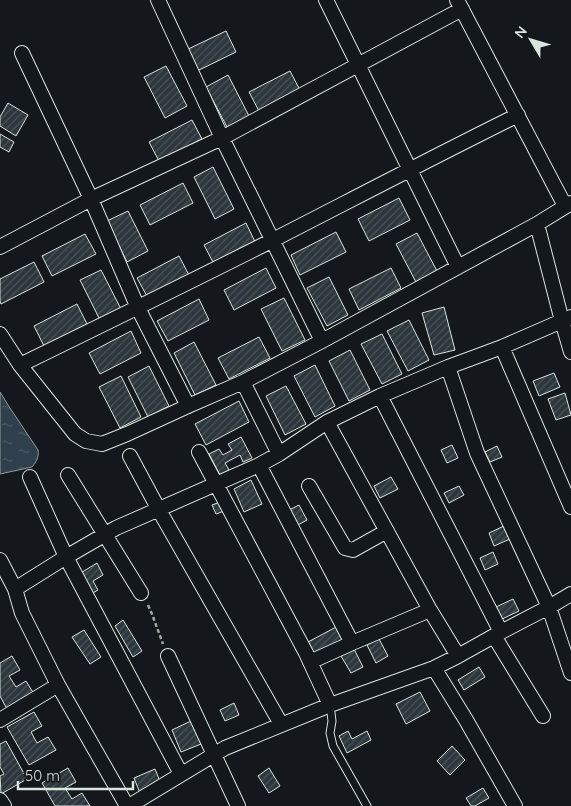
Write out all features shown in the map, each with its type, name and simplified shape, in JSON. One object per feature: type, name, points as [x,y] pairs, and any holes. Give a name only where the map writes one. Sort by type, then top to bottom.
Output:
[{"type":"street","points":[[158,0],[222,138],[322,341]]},
{"type":"street","points":[[326,0],[458,267]]},
{"type":"street","points":[[0,247],[91,199],[222,138],[358,64],[460,4],[518,115],[568,204],[537,224],[243,382],[102,444],[86,441],[75,434],[20,365],[0,334]]},
{"type":"street","points":[[22,52],[91,199],[138,308],[188,406]]},
{"type":"street","points":[[20,365],[272,241],[518,115]]},
{"type":"street","points":[[537,224],[566,319],[571,352]]},
{"type":"street","points":[[15,588],[116,528],[259,465],[328,422],[380,396],[566,319]]},
{"type":"street","points":[[502,347],[571,507]]},
{"type":"street","points":[[448,367],[477,453],[549,607],[571,673]]},
{"type":"street","points":[[243,382],[279,454]]},
{"type":"street","points":[[380,396],[498,634],[543,716]]},
{"type":"street","points":[[328,422],[430,610],[458,656]]},
{"type":"street","points":[[199,452],[310,662],[330,705]]},
{"type":"street","points":[[130,456],[281,724]]},
{"type":"street","points":[[259,465],[352,643]]},
{"type":"street","points":[[68,475],[141,593]]},
{"type":"street","points":[[30,477],[66,557],[181,774]]},
{"type":"street","points":[[309,486],[345,548],[353,550],[387,531]]},
{"type":"street","points":[[0,560],[15,588],[22,613],[58,685],[128,806],[225,748],[330,705],[434,668],[571,594]]},
{"type":"street","points":[[310,662],[430,610]]},
{"type":"street","points":[[168,656],[238,806]]},
{"type":"street","points":[[434,668],[515,806]]},
{"type":"street","points":[[0,720],[58,685]]},
{"type":"street","points":[[0,800],[4,806]]},
{"type":"lane","points":[[330,705],[332,721],[330,734],[333,746],[367,806]]},
{"type":"path","points":[[141,593],[152,614],[168,656]]},
{"type":"water","points":[[0,392],[38,452],[37,459],[32,467],[0,474]]},
{"type":"building","points":[[226,31],[236,52],[195,72],[184,51]]},
{"type":"building","points":[[166,66],[187,106],[165,118],[144,77]]},
{"type":"building","points":[[290,71],[301,92],[260,113],[249,92]]},
{"type":"building","points":[[228,75],[249,116],[227,127],[206,87]]},
{"type":"building","points":[[8,103],[28,115],[16,136],[0,126],[0,117]]},
{"type":"building","points":[[192,120],[202,139],[159,161],[149,142]]},
{"type":"building","points":[[0,134],[14,142],[9,152],[0,147]]},
{"type":"building","points":[[213,167],[234,209],[215,219],[194,177]]},
{"type":"building","points":[[183,183],[193,203],[150,225],[140,205]]},
{"type":"building","points":[[399,198],[410,220],[369,241],[358,219]]},
{"type":"building","points":[[128,211],[148,251],[127,262],[107,221]]},
{"type":"building","points":[[246,223],[256,244],[215,266],[204,245]]},
{"type":"building","points":[[336,232],[346,252],[300,275],[291,255]]},
{"type":"building","points":[[417,233],[438,273],[417,284],[396,244]]},
{"type":"building","points":[[85,234],[96,254],[52,276],[42,256]]},
{"type":"building","points":[[179,256],[190,277],[148,298],[137,278]]},
{"type":"building","points":[[34,262],[44,282],[1,304],[0,279]]},
{"type":"building","points":[[266,268],[276,288],[234,310],[224,290]]},
{"type":"building","points":[[391,268],[401,288],[359,310],[349,289]]},
{"type":"building","points":[[101,270],[121,309],[100,320],[80,280]]},
{"type":"building","points":[[329,277],[348,315],[327,326],[307,288]]},
{"type":"building","points":[[284,298],[305,340],[282,351],[261,309]]},
{"type":"building","points":[[199,299],[209,320],[168,341],[157,321]]},
{"type":"building","points":[[77,304],[87,324],[44,346],[34,326]]},
{"type":"building","points":[[444,307],[455,350],[434,355],[422,313]]},
{"type":"building","points":[[409,320],[429,360],[408,371],[387,331]]},
{"type":"building","points":[[131,331],[141,353],[100,374],[89,353]]},
{"type":"building","points":[[382,334],[402,374],[382,384],[361,344]]},
{"type":"building","points":[[259,337],[270,358],[229,379],[218,358]]},
{"type":"building","points":[[194,342],[216,385],[195,395],[174,353]]},
{"type":"building","points":[[350,350],[370,390],[349,401],[329,361]]},
{"type":"building","points":[[315,365],[335,406],[315,417],[294,376]]},
{"type":"building","points":[[149,366],[169,406],[148,417],[128,377]]},
{"type":"building","points":[[554,373],[560,387],[539,396],[533,381]]},
{"type":"building","points":[[121,376],[141,417],[120,428],[99,387]]},
{"type":"building","points":[[286,386],[306,424],[285,435],[266,396]]},
{"type":"building","points":[[565,393],[571,415],[556,420],[548,399]]},
{"type":"building","points":[[239,401],[249,422],[206,445],[195,424]]},
{"type":"building","points":[[241,437],[252,458],[243,462],[240,455],[225,463],[229,470],[220,475],[209,454],[219,449],[223,455],[232,450],[228,444]]},
{"type":"building","points":[[452,445],[458,458],[447,463],[441,450]]},
{"type":"building","points":[[497,446],[502,457],[490,462],[485,452]]},
{"type":"building","points":[[391,477],[398,489],[380,498],[374,486]]},
{"type":"building","points":[[251,480],[262,504],[244,512],[234,489]]},
{"type":"building","points":[[459,486],[464,495],[449,503],[444,493]]},
{"type":"building","points":[[220,502],[224,511],[216,514],[212,505]]},
{"type":"building","points":[[299,505],[307,520],[296,526],[287,511]]},
{"type":"building","points":[[504,526],[510,539],[494,546],[489,533]]},
{"type":"building","points":[[493,552],[498,564],[485,570],[480,558]]},
{"type":"building","points":[[97,563],[103,575],[93,581],[98,590],[91,594],[79,574]]},
{"type":"building","points":[[513,599],[519,611],[502,619],[496,607]]},
{"type":"building","points":[[123,620],[142,651],[133,657],[115,626]]},
{"type":"building","points":[[338,626],[345,640],[315,656],[308,642]]},
{"type":"building","points":[[84,630],[101,657],[90,664],[72,637]]},
{"type":"building","points":[[379,639],[388,656],[376,663],[367,645]]},
{"type":"building","points":[[354,649],[363,667],[351,673],[341,656]]},
{"type":"building","points":[[12,656],[20,670],[9,676],[16,687],[26,681],[34,694],[7,709],[0,696],[0,663]]},
{"type":"building","points":[[479,667],[485,677],[464,690],[458,680]]},
{"type":"building","points":[[420,692],[430,711],[406,724],[396,704]]},
{"type":"building","points":[[234,703],[239,715],[225,721],[220,710]]},
{"type":"building","points":[[34,712],[42,726],[31,732],[37,743],[48,737],[56,750],[29,765],[7,727]]},
{"type":"building","points":[[191,721],[201,744],[181,752],[172,730]]},
{"type":"building","points":[[348,731],[352,739],[367,731],[371,740],[347,753],[339,736]]},
{"type":"building","points":[[6,741],[27,779],[1,794],[0,776],[4,774],[0,767],[0,744]]},
{"type":"building","points":[[452,746],[465,760],[450,775],[437,761]]},
{"type":"building","points":[[68,768],[76,782],[65,788],[72,799],[82,793],[90,806],[55,806],[42,783]]},
{"type":"building","points":[[269,768],[280,786],[269,793],[258,776]]},
{"type":"building","points":[[155,769],[161,784],[140,793],[134,778]]},
{"type":"building","points":[[483,788],[489,798],[475,806],[471,806],[466,798]]}]
